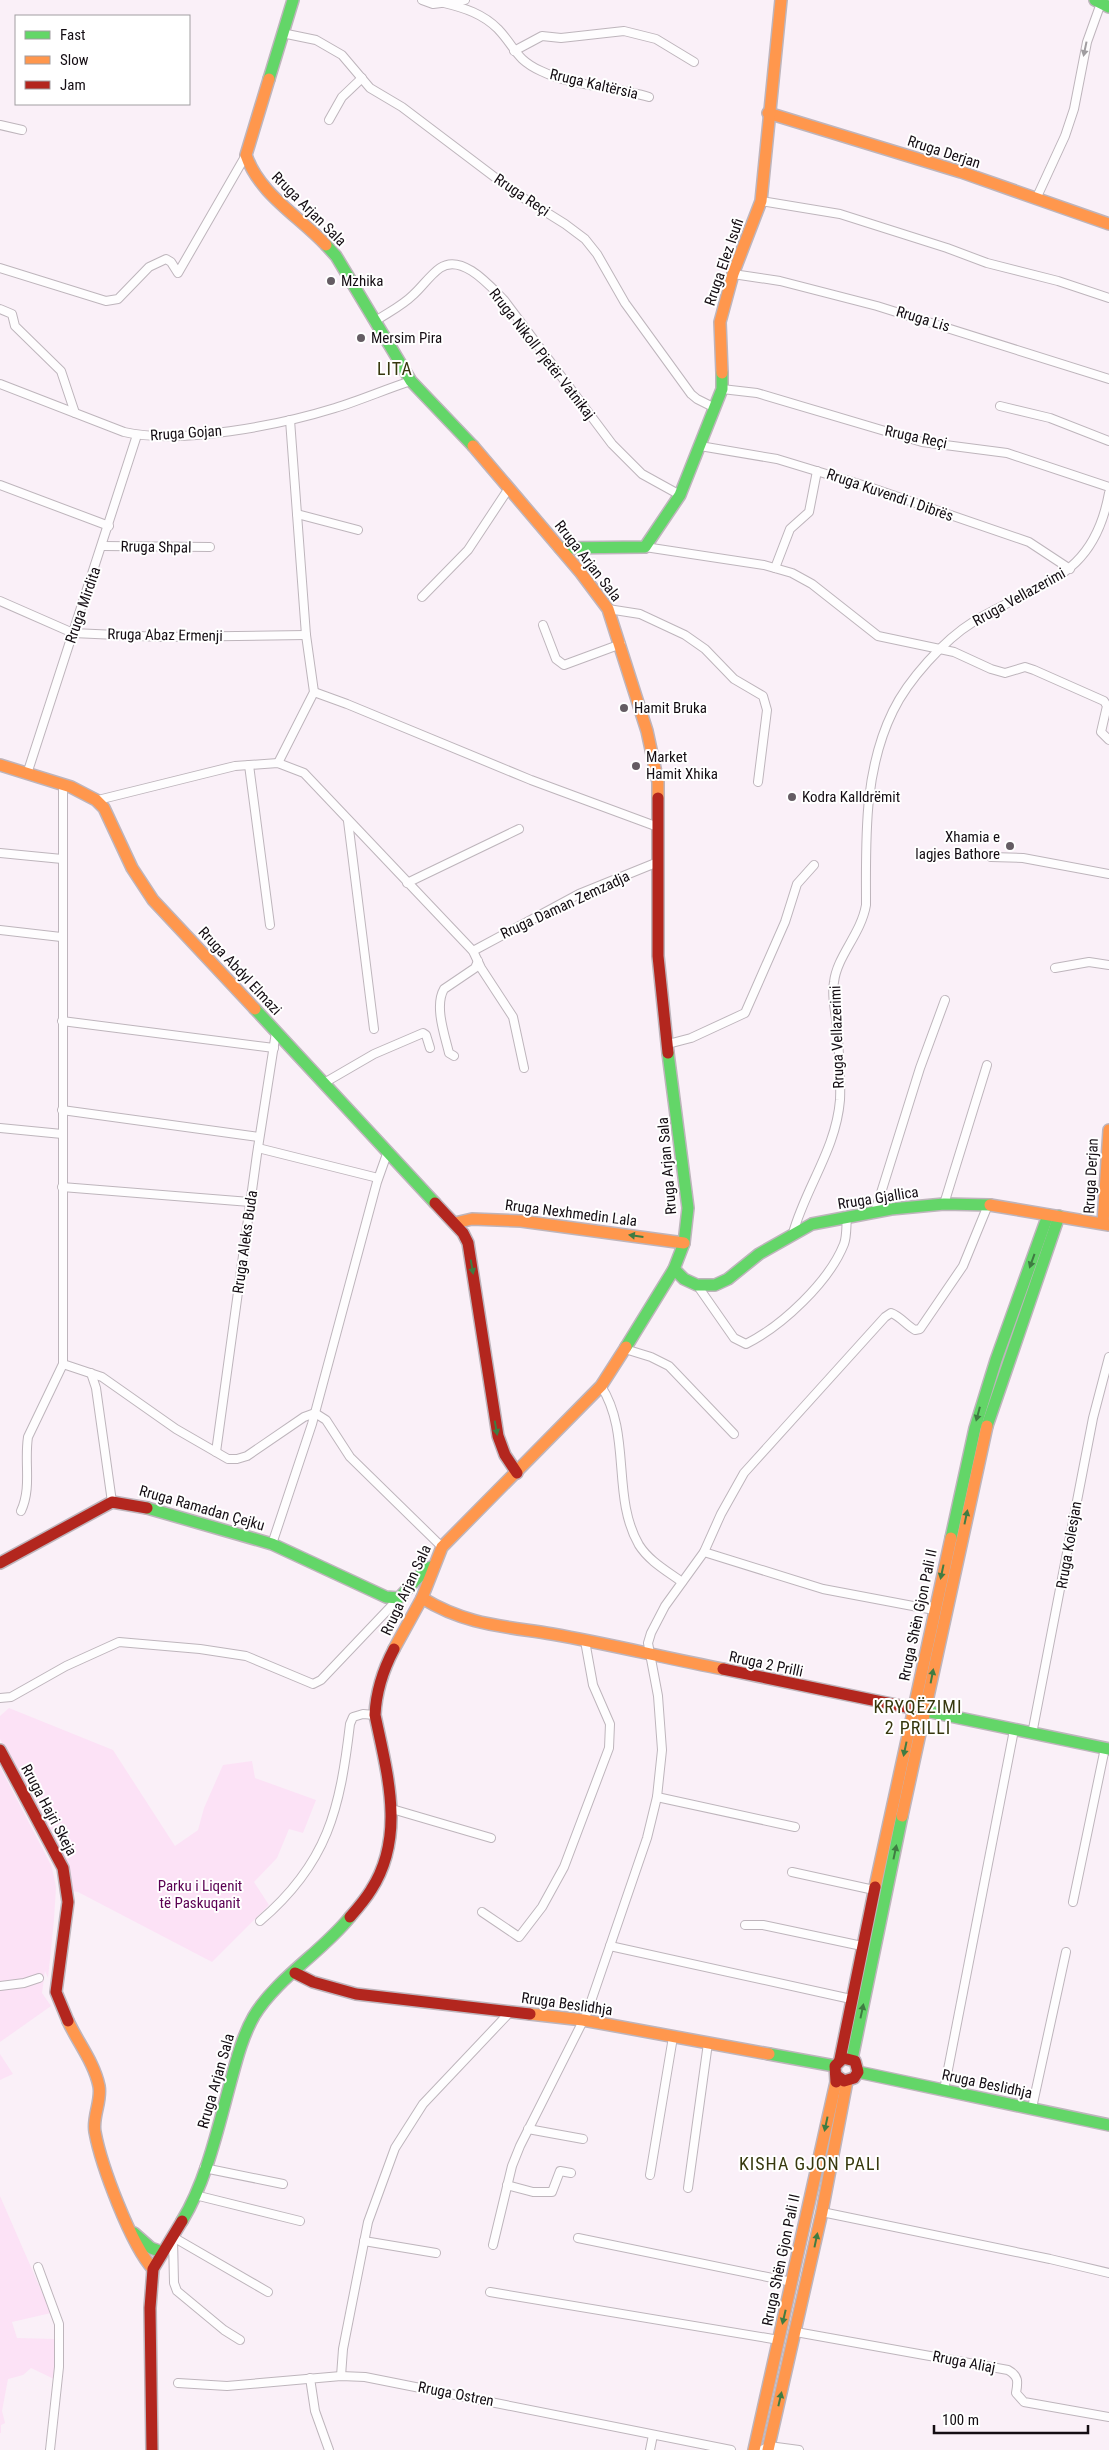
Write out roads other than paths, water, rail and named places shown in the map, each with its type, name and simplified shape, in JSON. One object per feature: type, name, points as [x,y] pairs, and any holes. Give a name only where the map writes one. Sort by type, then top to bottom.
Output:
[{"type":"street","points":[[0,268],[106,302],[118,300],[149,267],[166,259],[171,262],[178,273],[246,155],[293,0]]},
{"type":"street","points":[[422,0],[433,4],[465,0]]},
{"type":"street","name":"Rruga Elez Isufi","points":[[644,547],[680,495],[722,390],[720,322],[733,274],[761,201],[768,113],[781,0]]},
{"type":"street","name":"Rruga Kaltërsia","points":[[444,3],[466,8],[489,21],[505,38],[514,52],[527,64],[561,79],[649,98]]},
{"type":"street","points":[[1036,199],[1066,136],[1074,109],[1087,42],[1102,3]]},
{"type":"street","points":[[514,52],[542,36],[561,38],[624,31],[656,39],[694,62]]},
{"type":"street","name":"Rruga Reçi","points":[[282,33],[316,40],[342,55],[370,88],[402,107],[517,194],[585,239],[597,254],[625,303],[691,394],[715,408]]},
{"type":"street","points":[[328,120],[342,98],[362,78]]},
{"type":"street","name":"Rruga Derjan","points":[[768,113],[961,172],[1109,224]]},
{"type":"street","points":[[0,125],[22,130]]},
{"type":"street","name":"Rruga Arjan Sala","points":[[152,2450],[150,2308],[153,2269],[173,2237],[194,2195],[217,2132],[245,2033],[260,2007],[295,1974],[371,1891],[388,1852],[391,1838],[392,1809],[375,1715],[376,1699],[386,1665],[422,1598],[442,1547],[601,1386],[674,1268],[684,1243],[688,1208],[686,1180],[663,1016],[658,956],[658,782],[653,754],[621,644],[608,608],[560,548],[467,439],[411,381],[336,256],[310,228],[264,189],[250,167],[246,155]]},
{"type":"street","points":[[761,201],[840,214],[947,248],[987,263],[1109,298]]},
{"type":"street","name":"Rruga Nikoll Pjetër Vatnikaj","points":[[374,322],[411,297],[438,269],[453,263],[462,266],[488,284],[504,300],[587,413],[628,462],[642,474],[680,495]]},
{"type":"street","name":"Rruga Lis","points":[[733,274],[780,281],[877,306],[1109,378]]},
{"type":"street","points":[[0,309],[12,314],[15,326],[61,371],[75,413]]},
{"type":"street","name":"Rruga Gojan","points":[[0,384],[138,435],[203,435],[290,420],[338,407],[411,381]]},
{"type":"street","name":"Rruga Reçi","points":[[722,390],[757,394],[922,442],[1006,453],[1109,487]]},
{"type":"street","points":[[1000,406],[1050,418],[1109,441]]},
{"type":"street","points":[[278,763],[314,692],[306,634],[290,420]]},
{"type":"street","name":"Rruga Mirdita","points":[[27,774],[138,435]]},
{"type":"street","name":"Rruga Kuvendi I Dibrës","points":[[700,446],[748,453],[817,471],[1029,542],[1070,569]]},
{"type":"street","points":[[775,568],[790,529],[809,512],[817,471]]},
{"type":"street","points":[[0,485],[109,526]]},
{"type":"street","points":[[422,597],[468,550],[509,488]]},
{"type":"street","name":"Rruga Vellazerimi","points":[[793,1233],[798,1216],[826,1158],[837,1120],[840,1100],[834,982],[863,921],[866,905],[868,812],[874,767],[892,712],[901,696],[940,649],[971,623],[1056,580],[1070,569],[1083,554],[1102,523],[1109,493]]},
{"type":"street","points":[[297,514],[358,530]]},
{"type":"street","name":"Rruga Shpal","points":[[103,546],[210,547]]},
{"type":"street","points":[[560,548],[644,547],[775,568],[792,573],[812,584],[878,636],[940,649],[998,671],[1005,672],[1025,668],[1034,670],[1104,700],[1108,706],[1101,732],[1109,740]]},
{"type":"street","name":"Rruga Abaz Ermenji","points":[[0,601],[73,633],[161,637],[306,634]]},
{"type":"street","points":[[608,608],[640,614],[685,635],[705,649],[734,679],[763,696],[767,710],[758,782]]},
{"type":"street","points":[[543,626],[556,659],[564,665],[621,644]]},
{"type":"street","points":[[314,692],[531,780],[658,827]]},
{"type":"street","points":[[0,765],[83,792],[98,800],[154,788],[197,775],[249,765],[278,763],[304,773],[473,951],[513,1017],[524,1068]]},
{"type":"street","points":[[249,765],[270,925]]},
{"type":"street","points":[[21,1511],[27,1497],[26,1450],[28,1437],[63,1364],[61,937],[63,786]]},
{"type":"street","name":"Rruga Abdyl Elmazi","points":[[98,800],[104,808],[132,868],[153,900],[455,1223],[468,1243],[498,1436],[505,1455],[517,1473]]},
{"type":"street","points":[[348,821],[374,1029]]},
{"type":"street","points":[[407,883],[519,829]]},
{"type":"street","points":[[0,853],[62,859]]},
{"type":"street","points":[[991,857],[1032,859],[1109,874]]},
{"type":"street","name":"Rruga Daman Zemzadja","points":[[473,951],[579,894],[658,862]]},
{"type":"street","points":[[668,1044],[691,1038],[745,1013],[785,922],[797,884],[814,865]]},
{"type":"street","points":[[0,930],[61,937]]},
{"type":"street","points":[[454,1056],[448,1053],[442,1020],[441,995],[444,989],[475,968],[478,961]]},
{"type":"street","points":[[1055,968],[1089,962],[1109,965]]},
{"type":"street","points":[[875,1212],[920,1068],[945,1000]]},
{"type":"street","points":[[62,1020],[274,1048]]},
{"type":"street","name":"Rruga Aleks Buda","points":[[216,1452],[250,1202],[276,1032]]},
{"type":"street","points":[[324,1083],[374,1054],[423,1033],[426,1035],[430,1048]]},
{"type":"street","points":[[944,1204],[987,1065]]},
{"type":"street","points":[[62,1110],[260,1137]]},
{"type":"street","points":[[0,1128],[62,1134]]},
{"type":"street","name":"Rruga Derjan","points":[[1106,1224],[1109,1130]]},
{"type":"street","points":[[258,1148],[378,1178]]},
{"type":"street","points":[[272,1544],[315,1413],[378,1178],[388,1151]]},
{"type":"street","points":[[62,1187],[250,1202]]},
{"type":"street","name":"Rruga Gjallica","points":[[697,1285],[715,1285],[728,1279],[760,1254],[793,1233],[812,1224],[875,1212],[944,1204],[988,1205],[1106,1224]]},
{"type":"street","points":[[493,2245],[514,2159],[583,2020],[634,1880],[657,1797],[661,1765],[661,1722],[648,1643],[651,1633],[665,1606],[704,1552],[721,1514],[744,1472],[885,1317],[890,1313],[915,1330],[920,1329],[963,1266],[988,1205]]},
{"type":"street","name":"Rruga Shën Gjon Pali II","points":[[754,2450],[842,2069],[919,1711],[934,1610],[983,1396],[1054,1215]]},
{"type":"street","name":"Rruga Shën Gjon Pali II","points":[[766,2449],[796,2332],[822,2212],[851,2000],[874,1890],[986,1429],[1054,1215]]},
{"type":"street","points":[[674,1268],[684,1279],[697,1285],[734,1338],[746,1344],[795,1308],[814,1289],[841,1251],[845,1242],[847,1217]]},
{"type":"street","name":"Rruga Nexhmedin Lala","points":[[455,1223],[472,1219],[501,1220],[684,1243]]},
{"type":"street","points":[[625,1349],[656,1359],[669,1366],[734,1434]]},
{"type":"street","name":"Rruga Kolesjan","points":[[1032,1734],[1092,1418],[1109,1357]]},
{"type":"street","points":[[63,1364],[102,1377],[162,1420],[228,1459],[237,1460],[247,1456],[304,1417],[315,1413]]},
{"type":"street","points":[[0,1563],[112,1502],[96,1388],[91,1373]]},
{"type":"street","points":[[601,1386],[610,1403],[616,1427],[625,1498],[633,1531],[646,1555],[682,1582]]},
{"type":"street","points":[[315,1413],[326,1420],[350,1457],[442,1547]]},
{"type":"street","name":"Rruga Ramadan Çejku","points":[[112,1502],[128,1503],[162,1511],[272,1544],[386,1597],[399,1598]]},
{"type":"street","points":[[704,1552],[823,1589],[934,1610]]},
{"type":"street","points":[[0,1698],[12,1697],[66,1666],[119,1642],[200,1649],[246,1656],[312,1684],[321,1680],[426,1569],[434,1566]]},
{"type":"street","name":"Rruga 2 Prilli","points":[[422,1598],[449,1615],[462,1620],[585,1642],[1107,1749]]},
{"type":"street","points":[[482,1912],[519,1937],[542,1907],[564,1867],[602,1768],[612,1735],[610,1724],[593,1685],[585,1642]]},
{"type":"street","points":[[260,1920],[289,1895],[321,1847],[329,1829],[343,1780],[353,1717],[363,1714],[375,1715]]},
{"type":"street","points":[[944,2090],[1014,1730]]},
{"type":"street","points":[[1073,1902],[1107,1749]]},
{"type":"street","name":"Rruga Hajri Skeja","points":[[0,1750],[63,1868],[67,1884],[68,1902],[56,1992],[72,2029],[94,2067],[100,2088],[94,2130],[106,2172],[144,2259],[153,2269]]},
{"type":"street","points":[[657,1797],[795,1827]]},
{"type":"street","points":[[392,1809],[491,1838]]},
{"type":"street","points":[[792,1872],[874,1890]]},
{"type":"street","points":[[745,1925],[763,1925],[862,1946]]},
{"type":"street","points":[[610,1946],[851,2000]]},
{"type":"street","points":[[1032,2108],[1066,1952]]},
{"type":"street","name":"Rruga Beslidhja","points":[[295,1974],[313,1982],[356,1994],[583,2020],[842,2069],[854,2078],[858,2072],[1109,2124]]},
{"type":"street","points":[[0,1986],[24,1983],[39,1978]]},
{"type":"street","points":[[341,2376],[343,2349],[364,2241],[384,2174],[407,2125],[441,2084],[511,2011]]},
{"type":"street","points":[[650,2175],[673,2037]]},
{"type":"street","points":[[688,2188],[708,2044]]},
{"type":"street","points":[[528,2129],[584,2139]]},
{"type":"street","points":[[204,2168],[283,2184]]},
{"type":"street","points":[[507,2186],[532,2192],[552,2192],[557,2174],[560,2171],[571,2173]]},
{"type":"street","points":[[194,2195],[300,2221]]},
{"type":"street","points":[[822,2212],[1109,2273]]},
{"type":"street","name":"Rruga Hajri Skeja","points":[[130,2228],[151,2248],[162,2252]]},
{"type":"street","points":[[173,2237],[268,2292]]},
{"type":"street","points":[[173,2237],[174,2284],[177,2291],[224,2330],[240,2340]]},
{"type":"street","points":[[578,2238],[792,2282]]},
{"type":"street","points":[[364,2241],[436,2253]]},
{"type":"street","points":[[38,2267],[59,2324],[59,2367],[50,2450]]},
{"type":"street","points":[[490,2292],[779,2340]]},
{"type":"street","name":"Rruga Aliaj","points":[[796,2332],[1008,2370],[1015,2374],[1018,2381],[1016,2393],[1024,2402],[1109,2417]]},
{"type":"street","name":"Rruga Ostren","points":[[178,2383],[227,2386],[310,2378],[365,2377],[731,2450]]},
{"type":"street","points":[[310,2378],[315,2411],[329,2450]]},
{"type":"street","points":[[650,2450],[653,2435]]},
{"type":"street","points":[[766,2449],[799,2450]]},
{"type":"place","name":"Mzhika","points":[[331,281]]},
{"type":"place","name":"Mersim Pira","points":[[361,338]]},
{"type":"place","name":"Hamit Bruka","points":[[624,708]]},
{"type":"place","name":"Market Hamit Xhika","points":[[636,766]]},
{"type":"place","name":"Kodra Kalldrëmit","points":[[792,797]]},
{"type":"place","name":"Xhamia e lagjes Bathore","points":[[1010,846]]},
{"type":"district","name":"LITA","points":[[395,368]]},
{"type":"district","name":"KRYQËZIMI 2 PRILLI","points":[[918,1716]]},
{"type":"district","name":"KISHA GJON PALI","points":[[810,2163]]},
{"type":"park label","name":"Parku i Liqenit të Paskuqanit","points":[[200,1894]]}]
